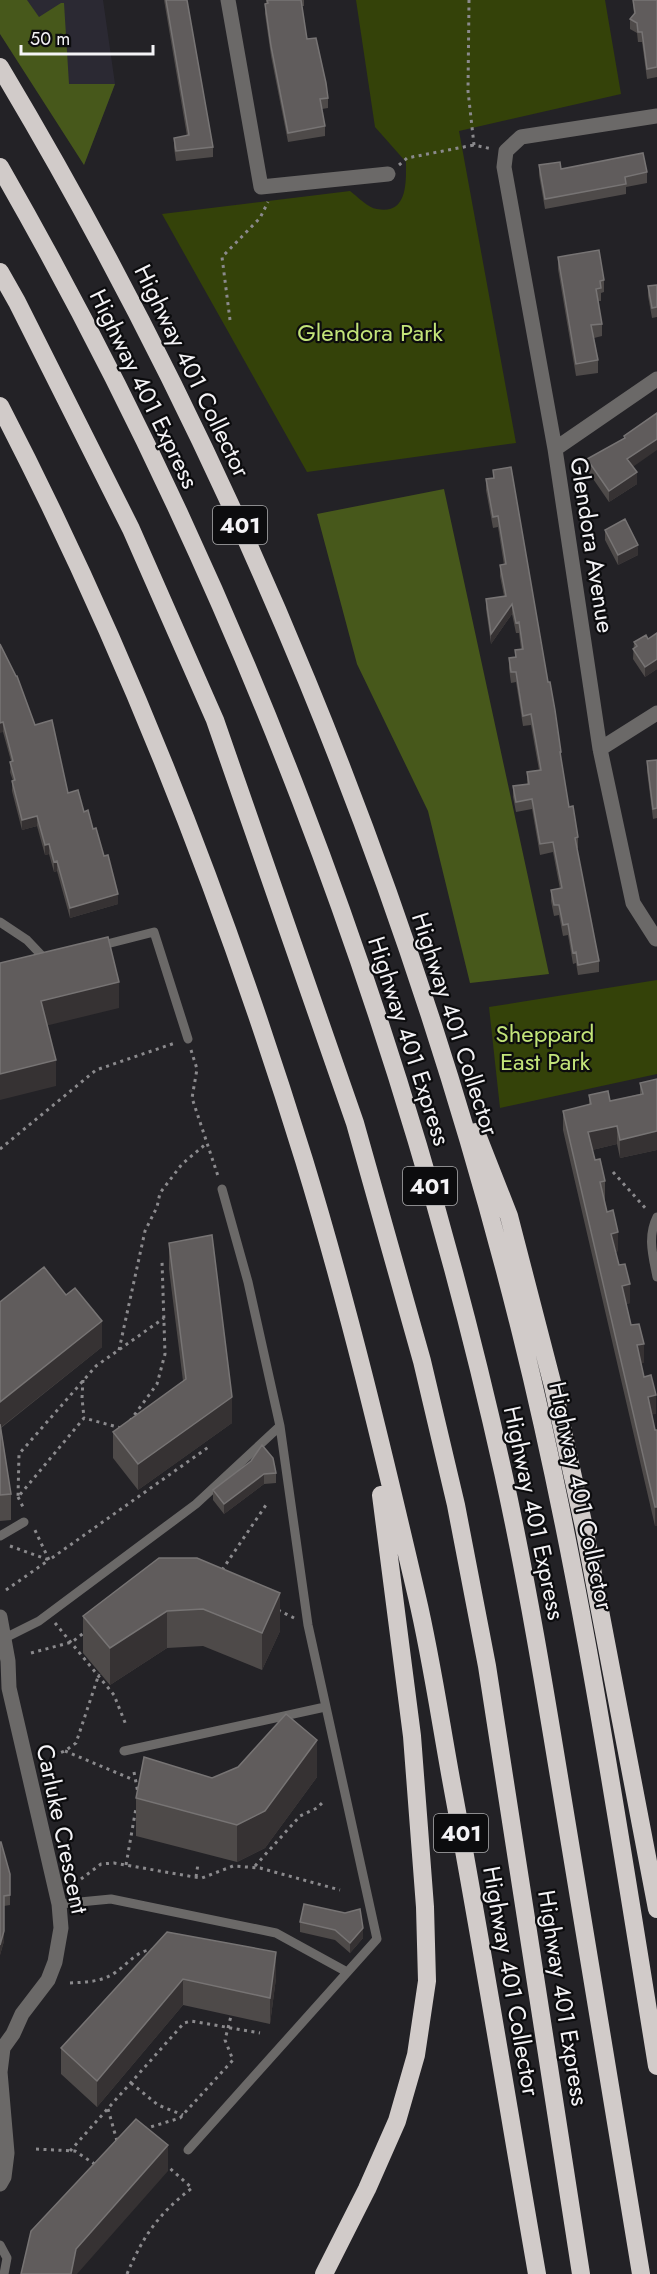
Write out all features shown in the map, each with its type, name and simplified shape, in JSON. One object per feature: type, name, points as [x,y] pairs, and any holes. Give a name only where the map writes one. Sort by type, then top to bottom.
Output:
[{"type":"highway","name":"Highway 401 Collector","points":[[0,67],[109,258],[214,469],[326,729],[383,880],[426,1007],[492,1223],[521,1332],[547,1444],[583,1623],[657,2066]]},
{"type":"highway","name":"Highway 401 Express","points":[[0,167],[131,413],[236,642],[284,758],[329,877],[409,1116],[475,1355],[518,1546],[556,1758],[641,2274]]},
{"type":"highway","name":"Highway 401 Express","points":[[0,272],[131,529],[215,720],[358,1134],[422,1361],[456,1505],[488,1677],[581,2274]]},
{"type":"highway","name":"Highway 401 Collector","points":[[0,406],[104,622],[197,846],[250,993],[330,1248],[418,1602],[479,1935],[537,2274]]},
{"type":"highway","points":[[426,1007],[509,1216],[540,1329],[584,1527],[657,1909]]},
{"type":"highway","points":[[324,2274],[367,2189],[396,2121],[416,2055],[427,1981],[425,1907],[412,1736],[399,1618],[368,1395]]},
{"type":"street","points":[[228,0],[261,187],[388,174]]},
{"type":"street","points":[[506,151],[522,137],[657,116]]},
{"type":"street","name":"Glendora Avenue","points":[[506,151],[504,167],[555,449],[600,749],[633,903],[656,939]]},
{"type":"street","points":[[555,449],[657,379]]},
{"type":"street","points":[[600,749],[657,712]]},
{"type":"street","name":"Carluke Crescent","points":[[0,1617],[8,1662],[9,1688],[58,1904],[61,1928],[56,1962],[48,1980],[22,2014],[13,2034],[3,2048],[0,2072],[7,2153],[4,2176],[0,2184]]},
{"type":"lane","points":[[0,922],[27,940],[45,959]]},
{"type":"lane","points":[[88,948],[154,932],[188,1039]]},
{"type":"lane","points":[[34,962],[56,956]]},
{"type":"lane","points":[[188,2150],[377,1939],[309,1625],[280,1426],[248,1282],[222,1189]]},
{"type":"lane","points":[[656,1218],[652,1230],[651,1247],[657,1277]]},
{"type":"lane","points":[[3,1639],[48,1614],[196,1504],[280,1426]]},
{"type":"lane","points":[[0,1536],[26,1520]]},
{"type":"lane","points":[[124,1751],[325,1707]]},
{"type":"lane","points":[[58,1904],[111,1899],[276,1933],[347,1972]]},
{"type":"lane","points":[[0,2245],[7,2258],[4,2274]]},
{"type":"path","points":[[469,0],[468,91],[474,145]]},
{"type":"path","points":[[388,174],[407,158],[474,145],[506,151]]},
{"type":"path","points":[[230,320],[222,257],[260,218],[278,185]]},
{"type":"path","points":[[0,1149],[96,1070],[188,1039],[197,1069],[192,1098],[222,1189]]},
{"type":"path","points":[[119,1350],[143,1240],[157,1207],[160,1193],[182,1164],[207,1143]]},
{"type":"path","points":[[613,1172],[656,1218]]},
{"type":"path","points":[[84,1418],[124,1429],[157,1384],[165,1354],[162,1261]]},
{"type":"path","points":[[26,1520],[18,1497],[19,1454],[83,1378],[96,1366],[164,1318]]},
{"type":"path","points":[[18,1497],[84,1418],[83,1378]]},
{"type":"path","points":[[6,1590],[210,1446]]},
{"type":"path","points":[[217,1578],[268,1502]]},
{"type":"path","points":[[34,1528],[49,1560]]},
{"type":"path","points":[[0,1543],[49,1560]]},
{"type":"path","points":[[278,1610],[309,1625]]},
{"type":"path","points":[[48,1614],[114,1695],[126,1725]]},
{"type":"path","points":[[31,1653],[72,1642],[90,1629]]},
{"type":"path","points":[[54,1755],[76,1743],[99,1674]]},
{"type":"path","points":[[65,1751],[134,1780]]},
{"type":"path","points":[[134,1772],[138,1794]]},
{"type":"path","points":[[255,1867],[300,1816],[316,1808],[325,1800]]},
{"type":"path","points":[[126,1866],[136,1805]]},
{"type":"path","points":[[81,1879],[101,1864],[114,1863],[202,1878],[233,1866],[255,1867],[340,1890]]},
{"type":"path","points":[[196,1877],[198,1864]]},
{"type":"path","points":[[70,1983],[97,1981],[116,1973],[138,1954],[149,1949],[160,1951]]},
{"type":"path","points":[[141,2130],[180,2118],[233,2060],[225,2040],[231,2016]]},
{"type":"path","points":[[70,2151],[184,2023],[191,2021],[260,2033]]},
{"type":"path","points":[[131,2083],[159,2105],[183,2115]]},
{"type":"path","points":[[108,2109],[116,2140],[123,2147]]},
{"type":"path","points":[[36,2149],[75,2151],[102,2169]]},
{"type":"path","points":[[127,2274],[146,2236],[160,2215],[192,2187],[165,2164]]},
{"type":"shaded area","points":[[0,0],[103,0],[115,84],[84,165]]},
{"type":"green space","points":[[0,0],[27,0],[39,17],[64,3],[69,84],[115,84],[84,165],[0,34]]},
{"type":"green space","name":"Glendora Park","points":[[356,0],[605,0],[621,94],[459,131],[516,443],[307,472],[162,214],[350,191],[366,204],[377,209],[387,210],[400,202],[405,187],[406,162],[375,127]]},
{"type":"green space","points":[[444,489],[549,974],[470,983],[428,811],[357,664],[317,514]]},
{"type":"green space","name":"Sheppard East Park","points":[[657,980],[657,1074],[500,1108],[489,1007]]},
{"type":"building","points":[[166,0],[187,0],[213,147],[176,151],[174,138],[189,135]]},
{"type":"building","points":[[267,0],[301,0],[307,39],[316,38],[326,83],[328,98],[320,99],[325,126],[288,133],[271,46],[265,4],[268,3]]},
{"type":"building","points":[[633,0],[657,0],[657,67],[647,69],[642,32],[638,32],[637,23],[630,19],[635,13]]},
{"type":"building","points":[[643,153],[647,172],[625,177],[626,184],[545,199],[539,165],[560,162],[561,169]]},
{"type":"building","points":[[599,250],[604,280],[600,281],[601,288],[596,289],[602,324],[591,325],[598,360],[576,364],[558,257]]},
{"type":"building","points":[[657,285],[657,307],[652,308],[648,286]]},
{"type":"building","points":[[657,413],[657,439],[627,459],[637,472],[609,491],[587,459],[625,438],[624,436]]},
{"type":"building","points":[[511,467],[548,682],[550,682],[555,710],[569,807],[573,806],[578,837],[575,838],[599,961],[578,965],[576,952],[573,953],[568,924],[563,925],[559,905],[554,905],[551,890],[562,888],[553,842],[540,844],[532,799],[516,802],[513,786],[529,784],[527,772],[541,770],[531,714],[523,716],[516,672],[511,672],[509,658],[516,657],[515,650],[523,649],[519,622],[516,623],[512,604],[491,634],[486,599],[506,596],[500,565],[506,564],[498,516],[493,517],[486,479],[494,478],[493,470]]},
{"type":"building","points":[[625,519],[638,545],[618,555],[605,530]]},
{"type":"building","points":[[657,633],[657,659],[645,667],[633,649],[637,646],[634,642],[646,635],[648,639]]},
{"type":"building","points":[[0,644],[17,676],[35,725],[52,720],[68,793],[78,790],[84,812],[88,810],[104,856],[108,855],[118,894],[70,908],[57,861],[54,862],[49,844],[45,845],[37,816],[22,820],[12,781],[15,780],[10,762],[13,761],[3,722],[0,723]]},
{"type":"building","points":[[657,760],[657,808],[653,809],[647,761]]},
{"type":"building","points":[[108,937],[119,982],[41,1001],[56,1060],[0,1074],[0,963]]},
{"type":"building","points":[[657,1079],[657,1131],[620,1140],[617,1126],[588,1132],[595,1160],[600,1159],[605,1181],[600,1182],[607,1212],[613,1210],[618,1232],[611,1234],[619,1265],[625,1264],[630,1284],[622,1286],[631,1325],[639,1324],[644,1344],[637,1345],[644,1377],[651,1375],[656,1395],[648,1397],[655,1430],[657,1430],[657,1507],[655,1507],[563,1111],[591,1104],[589,1095],[608,1091],[610,1101],[643,1094],[640,1083]]},
{"type":"building","points":[[212,1235],[232,1397],[138,1464],[113,1432],[186,1379],[169,1243]]},
{"type":"building","points":[[44,1267],[66,1295],[75,1288],[102,1321],[0,1402],[0,1302]]},
{"type":"building","points":[[0,1424],[11,1494],[0,1495]]},
{"type":"building","points":[[262,1445],[273,1458],[276,1473],[264,1474],[224,1504],[213,1490],[251,1461]]},
{"type":"building","points":[[159,1558],[197,1558],[280,1593],[262,1633],[203,1609],[167,1611],[110,1648],[83,1616]]},
{"type":"building","points":[[286,1714],[317,1740],[265,1811],[237,1825],[136,1798],[144,1757],[212,1778],[238,1767]]},
{"type":"building","points":[[0,1842],[10,1874],[10,1895],[4,1896],[4,1931],[0,1945]]},
{"type":"building","points":[[304,1904],[345,1913],[360,1909],[363,1928],[350,1943],[335,1930],[300,1922]]},
{"type":"building","points":[[167,1932],[276,1952],[270,1998],[183,1979],[97,2081],[61,2048]]},
{"type":"building","points":[[136,2119],[168,2145],[76,2249],[71,2274],[21,2274],[31,2231]]}]
